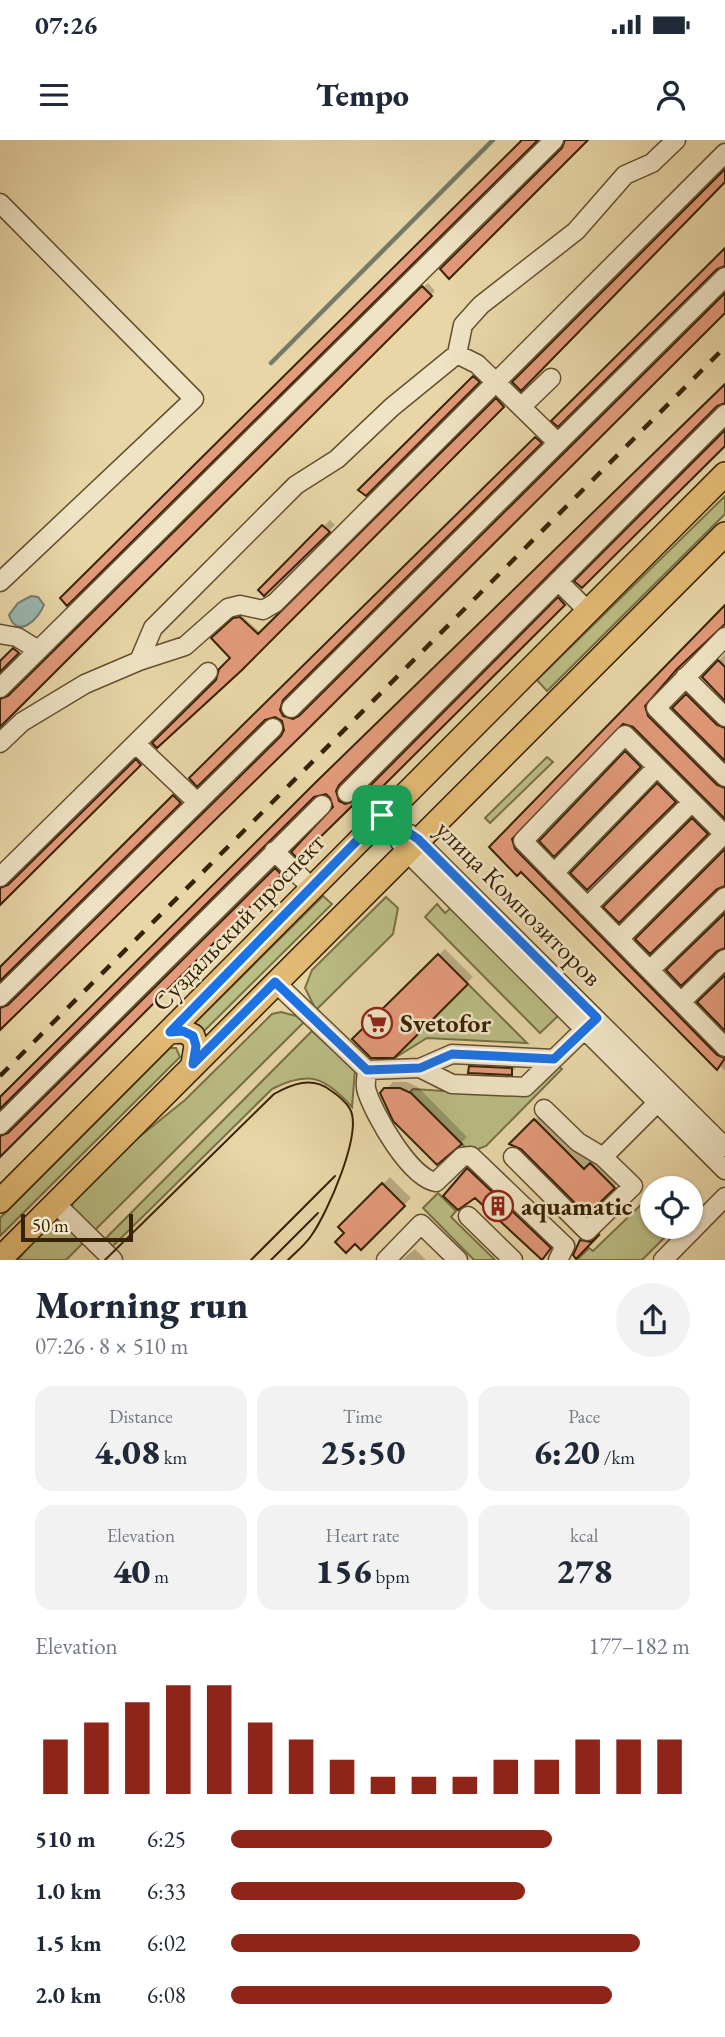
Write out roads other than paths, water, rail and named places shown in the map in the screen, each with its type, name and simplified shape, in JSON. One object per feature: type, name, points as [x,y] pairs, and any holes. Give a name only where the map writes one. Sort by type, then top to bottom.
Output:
[{"type":"main road","name":"Суздальский проспект","points":[[0,1201],[725,474]]},
{"type":"main road","points":[[0,1259],[725,534]]},
{"type":"main road","points":[[170,1032],[183,1031],[193,1036],[196,1046],[193,1064]]},
{"type":"street","points":[[0,688],[554,140]]},
{"type":"street","points":[[139,661],[153,628],[277,503],[296,485],[337,459],[392,407],[457,354],[463,324],[481,305],[576,231],[625,175],[652,163],[676,140]]},
{"type":"street","points":[[0,743],[22,722],[85,684],[139,661],[185,646],[228,607],[240,605],[263,610],[275,603],[497,384],[725,153]]},
{"type":"street","points":[[0,203],[194,399],[0,582]]},
{"type":"street","points":[[291,708],[725,277]]},
{"type":"street","points":[[457,354],[477,364],[558,443]]},
{"type":"street","points":[[521,407],[551,378]]},
{"type":"street","points":[[347,793],[725,414]]},
{"type":"street","points":[[558,581],[588,611]]},
{"type":"street","points":[[0,634],[17,637],[38,650]]},
{"type":"street","points":[[722,646],[685,677],[656,708],[725,778]]},
{"type":"street","points":[[0,877],[208,672]]},
{"type":"street","points":[[685,677],[725,717]]},
{"type":"street","points":[[0,997],[273,728]]},
{"type":"street","points":[[619,939],[724,834],[625,735],[523,841],[554,873],[681,1002],[719,1027],[725,1047]]},
{"type":"street","points":[[136,744],[196,801]]},
{"type":"street","points":[[554,873],[657,767]]},
{"type":"street","points":[[587,906],[692,802]]},
{"type":"street","points":[[0,1125],[322,805]]},
{"type":"street","name":"улица Композиторов","points":[[382,815],[664,1097],[725,1170]]},
{"type":"street","points":[[274,851],[311,887]]},
{"type":"street","points":[[650,970],[725,897]]},
{"type":"street","points":[[681,1002],[725,959]]},
{"type":"street","points":[[275,982],[367,1070],[420,1068],[452,1054],[554,1059]]},
{"type":"street","points":[[420,1068],[452,1084],[525,1087],[591,1024]]},
{"type":"street","points":[[367,1070],[365,1089],[392,1143],[427,1179],[436,1182],[462,1157],[471,1156],[565,1246],[558,1260]]},
{"type":"street","points":[[603,1157],[664,1097]]},
{"type":"street","name":"улица Композиторов","points":[[664,1097],[725,1147]]},
{"type":"street","points":[[513,1157],[587,1231],[633,1186],[603,1157],[578,1142],[544,1109]]},
{"type":"street","points":[[663,1260],[725,1198]]},
{"type":"street","points":[[55,1203],[113,1260]]},
{"type":"street","points":[[468,1216],[513,1260]]},
{"type":"street","points":[[386,1260],[421,1224],[458,1260]]},
{"type":"water","points":[[31,596],[38,597],[44,605],[27,625],[17,626],[9,615],[18,603]]},
{"type":"waterway","points":[[271,363],[493,140]]},
{"type":"tram line","points":[[105,1260],[274,1094],[309,1082],[323,1086],[348,1106],[353,1120],[352,1136],[348,1154],[326,1210],[309,1239],[288,1260]]},
{"type":"tram line","points":[[251,1260],[335,1176]]},
{"type":"tram line","points":[[271,1260],[318,1213]]},
{"type":"railway","points":[[0,1076],[725,347]]},
{"type":"place","name":"Svetofor","points":[[377,1023]]},
{"type":"place","name":"aquamatic","points":[[498,1206]]}]
